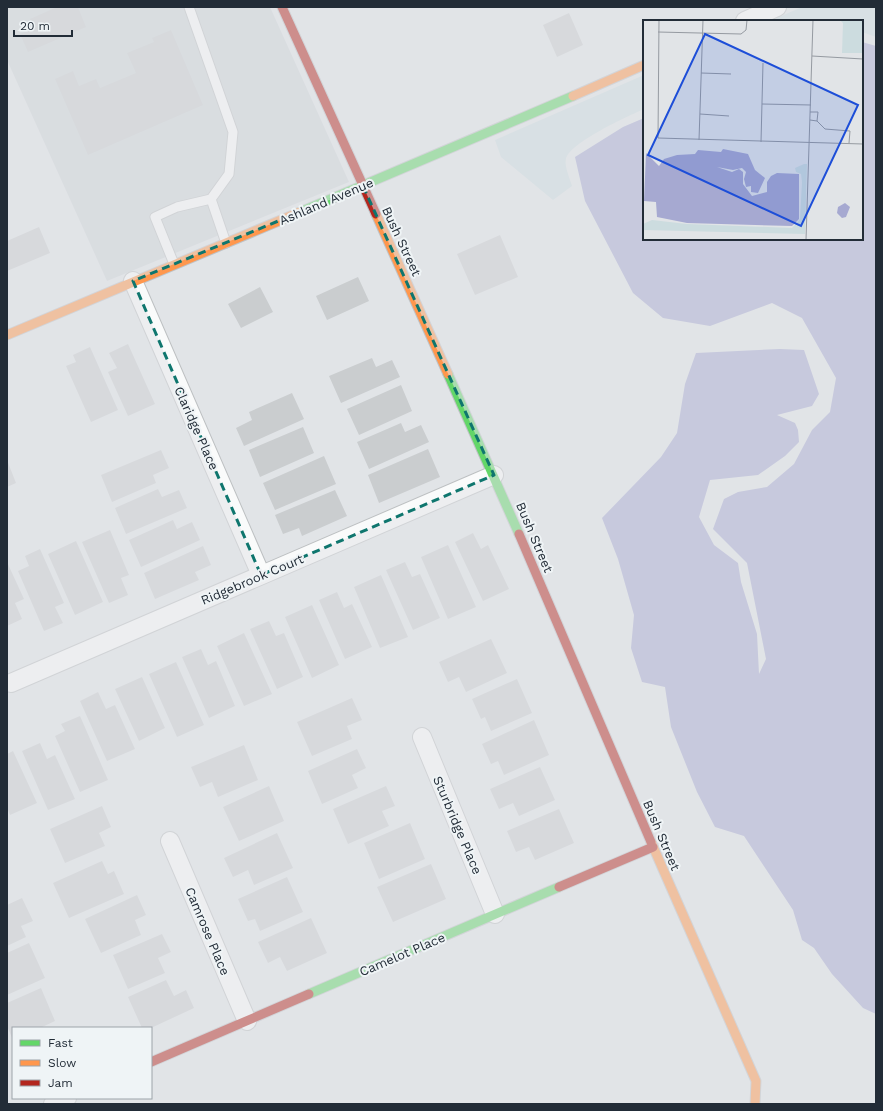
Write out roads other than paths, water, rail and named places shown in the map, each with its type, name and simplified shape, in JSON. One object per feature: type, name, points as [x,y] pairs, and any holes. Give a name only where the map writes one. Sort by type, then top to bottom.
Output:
[{"type":"street","name":"Bush Street","points":[[282,7],[494,475],[653,847],[756,1081],[755,1104]]},
{"type":"street","points":[[747,20],[777,7]]},
{"type":"street","name":"Ashland Avenue","points":[[7,335],[363,186],[643,65]]},
{"type":"street","name":"Claridge Place","points":[[133,281],[261,575]]},
{"type":"street","name":"Ridgebrook Court","points":[[11,683],[494,475]]},
{"type":"street","name":"Sturbridge Place","points":[[422,737],[495,914]]},
{"type":"street","name":"Camrose Place","points":[[170,841],[247,1021]]},
{"type":"street","name":"Camelot Place","points":[[152,1062],[653,847]]},
{"type":"street","points":[[53,1104],[65,1099]]},
{"type":"lane","points":[[174,264],[155,217],[177,208],[211,199],[229,174],[233,132],[189,7]]},
{"type":"lane","points":[[211,199],[226,243]]},
{"type":"water","points":[[863,42],[876,46],[876,1014],[863,1008],[832,974],[814,948],[802,940],[793,910],[744,836],[715,827],[697,792],[671,727],[665,687],[642,682],[631,648],[634,615],[618,559],[602,518],[661,457],[677,433],[685,384],[696,353],[780,349],[804,350],[819,394],[812,406],[777,415],[795,423],[798,430],[799,442],[785,456],[758,475],[710,480],[699,517],[714,545],[738,563],[741,582],[757,634],[759,674],[766,659],[747,563],[713,529],[724,499],[738,492],[767,487],[794,464],[812,430],[830,412],[836,378],[802,318],[772,303],[710,326],[663,318],[633,293],[585,201],[575,157],[623,127],[643,118],[643,240],[863,240]]}]
